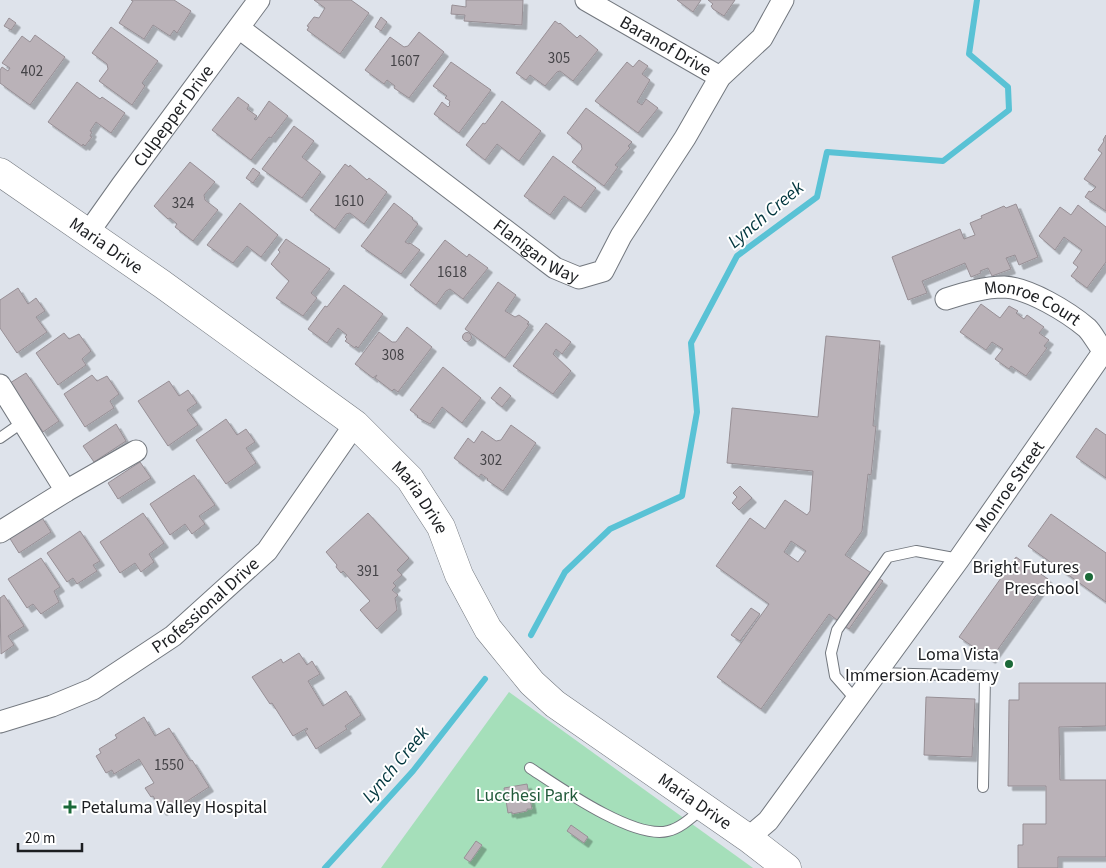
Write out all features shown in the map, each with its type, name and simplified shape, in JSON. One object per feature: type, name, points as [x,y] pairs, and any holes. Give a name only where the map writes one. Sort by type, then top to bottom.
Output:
[{"type":"street","name":"Culpepper Drive","points":[[88,234],[122,184],[259,0]]},
{"type":"street","name":"Baranof Drive","points":[[586,0],[720,78]]},
{"type":"street","name":"Flanigan Way","points":[[239,28],[555,268],[579,278],[603,271],[621,236],[685,138],[720,78],[762,38],[784,0]]},
{"type":"street","name":"Maria Drive","points":[[0,172],[162,284],[356,424],[410,479],[441,526],[459,575],[488,629],[532,683],[555,704],[748,838],[787,868]]},
{"type":"street","name":"Monroe Court","points":[[946,299],[975,290],[1004,287],[1035,296],[1088,329],[1105,351]]},
{"type":"street","name":"Monroe Street","points":[[748,838],[768,821],[959,559],[1105,351]]},
{"type":"street","points":[[0,385],[66,491]]},
{"type":"street","name":"Professional Drive","points":[[0,722],[52,706],[93,688],[173,636],[267,551],[356,424]]},
{"type":"street","points":[[0,532],[136,451]]},
{"type":"lane","points":[[0,438],[23,422]]},
{"type":"lane","points":[[856,700],[835,676],[832,653],[837,630],[888,557],[916,551],[959,559]]},
{"type":"lane","points":[[876,673],[985,676],[983,787]]},
{"type":"lane","points":[[530,768],[598,812],[651,833],[668,832],[680,826],[704,808]]},
{"type":"green space","name":"Lucchesi Park","points":[[509,692],[753,868],[381,868]]},
{"type":"building","points":[[131,0],[174,0],[191,11],[177,33],[174,30],[170,36],[153,25],[144,39],[119,23],[133,1]]},
{"type":"building","points":[[314,0],[351,0],[369,13],[340,54],[307,30],[309,27],[307,26],[314,17],[319,18],[325,8]]},
{"type":"building","points":[[466,0],[523,0],[522,25],[464,21],[465,15],[451,14],[452,5],[466,7]]},
{"type":"building","points":[[677,0],[701,0],[693,12]]},
{"type":"building","points":[[708,0],[735,0],[724,16],[713,9],[711,6],[713,4]]},
{"type":"building","points":[[381,17],[387,22],[381,31],[375,27]]},
{"type":"building","points":[[9,18],[16,23],[11,30],[4,26]]},
{"type":"building","points":[[555,21],[577,38],[580,35],[598,50],[573,81],[560,71],[545,86],[530,75],[526,80],[516,73]]},
{"type":"building","points":[[111,27],[158,61],[142,83],[145,86],[132,105],[99,81],[108,69],[107,64],[92,53]]},
{"type":"building","points":[[419,32],[444,52],[409,98],[394,88],[395,86],[387,80],[384,84],[365,70],[390,37],[404,47],[408,46]]},
{"type":"building","points":[[35,35],[65,57],[30,105],[0,83],[0,70],[2,67],[8,71],[10,68],[2,63],[22,36],[30,42]]},
{"type":"building","points":[[639,60],[648,66],[642,74],[650,80],[637,102],[642,105],[646,99],[658,108],[638,133],[595,101],[627,62],[633,67]]},
{"type":"building","points":[[451,62],[491,90],[459,133],[434,114],[442,102],[448,107],[450,105],[450,101],[445,98],[447,96],[433,86]]},
{"type":"building","points":[[77,82],[100,99],[102,97],[125,113],[111,133],[96,122],[90,131],[92,132],[90,136],[92,137],[85,146],[83,144],[82,146],[48,122]]},
{"type":"building","points":[[238,97],[249,105],[247,109],[257,116],[254,119],[256,120],[269,101],[288,116],[251,160],[212,130]]},
{"type":"building","points":[[502,101],[541,131],[519,161],[497,144],[485,160],[466,145]]},
{"type":"building","points":[[586,108],[632,142],[628,146],[630,148],[615,165],[618,167],[604,186],[572,162],[582,149],[581,144],[567,133]]},
{"type":"building","points":[[294,126],[314,141],[302,157],[321,172],[302,198],[262,169]]},
{"type":"building","points":[[1106,135],[1106,211],[1085,197],[1089,191],[1091,192],[1096,187],[1084,179],[1102,153],[1098,150]]},
{"type":"building","points":[[553,156],[596,188],[581,208],[564,196],[550,215],[524,196]]},
{"type":"building","points":[[190,162],[215,182],[204,195],[205,200],[218,210],[193,241],[175,227],[177,224],[170,218],[168,219],[154,206]]},
{"type":"building","points":[[345,164],[349,167],[350,165],[367,180],[369,178],[387,192],[364,224],[350,213],[346,214],[335,229],[310,210]]},
{"type":"building","points":[[253,168],[260,173],[253,183],[246,178]]},
{"type":"building","points":[[240,203],[278,235],[261,257],[247,246],[233,263],[207,245]]},
{"type":"building","points":[[394,203],[418,224],[405,242],[420,250],[401,274],[361,246]]},
{"type":"building","points":[[1016,204],[1038,257],[1019,265],[1015,255],[1006,258],[1011,269],[992,276],[988,268],[971,277],[965,263],[922,281],[927,293],[908,300],[892,257],[960,229],[964,239],[975,235],[970,223],[1004,206],[1006,208]]},
{"type":"building","points":[[1078,205],[1106,227],[1106,262],[1087,288],[1071,276],[1078,267],[1073,263],[1082,250],[1064,237],[1055,250],[1039,236],[1060,207],[1071,215]]},
{"type":"building","points":[[286,239],[330,269],[311,293],[317,298],[303,316],[276,298],[289,281],[271,264],[280,252],[278,250]]},
{"type":"building","points":[[445,240],[467,257],[469,254],[488,268],[463,299],[450,289],[446,291],[436,305],[410,285]]},
{"type":"building","points":[[498,282],[516,295],[505,311],[515,317],[519,315],[529,322],[527,324],[529,325],[505,358],[465,329]]},
{"type":"building","points":[[344,285],[383,314],[358,348],[345,341],[347,335],[338,328],[327,343],[308,329]]},
{"type":"building","points":[[18,288],[28,304],[36,298],[45,311],[36,317],[47,332],[17,353],[0,328],[0,300]]},
{"type":"building","points":[[981,304],[1000,318],[1009,306],[1018,311],[1016,313],[1024,319],[1027,315],[1044,327],[1039,333],[1049,340],[1044,346],[1047,348],[1026,376],[1011,366],[1009,369],[995,359],[1003,349],[992,342],[986,350],[960,332]]},
{"type":"building","points":[[546,323],[571,342],[562,354],[556,349],[553,354],[571,371],[553,394],[513,366]]},
{"type":"building","points":[[407,327],[432,347],[398,392],[394,389],[392,391],[375,378],[377,375],[373,378],[355,364],[379,332],[392,342],[396,342]]},
{"type":"building","points":[[467,332],[472,337],[467,342],[462,337]]},
{"type":"building","points":[[64,333],[69,339],[79,334],[91,351],[82,359],[86,365],[58,385],[36,353]]},
{"type":"building","points":[[826,336],[880,341],[873,426],[876,426],[871,475],[868,474],[862,531],[845,555],[883,581],[849,629],[829,614],[761,709],[717,677],[769,604],[716,566],[750,518],[765,529],[785,500],[807,515],[810,511],[813,471],[727,463],[732,408],[818,417]],"holes":[[[791,541],[806,551],[798,562],[784,552]]]},
{"type":"building","points":[[443,367],[481,398],[462,423],[442,407],[430,424],[417,417],[410,410]]},
{"type":"building","points":[[26,373],[59,421],[43,432],[10,383]]},
{"type":"building","points":[[92,375],[97,381],[107,376],[119,394],[110,401],[114,408],[85,427],[64,394]]},
{"type":"building","points":[[169,381],[179,396],[188,390],[197,403],[187,410],[198,425],[168,446],[138,401]]},
{"type":"building","points":[[500,387],[511,396],[502,407],[491,398]]},
{"type":"building","points":[[226,419],[237,435],[246,429],[255,442],[246,448],[256,463],[226,484],[196,440]]},
{"type":"building","points":[[116,424],[126,441],[94,462],[83,446]]},
{"type":"building","points":[[511,425],[536,443],[503,491],[481,474],[479,477],[454,458],[468,438],[474,443],[482,431],[496,441],[501,440]]},
{"type":"building","points":[[1096,428],[1106,435],[1106,478],[1076,457]]},
{"type":"building","points":[[140,462],[151,478],[118,499],[108,483]]},
{"type":"building","points":[[194,475],[215,505],[199,516],[205,524],[192,534],[185,524],[170,535],[150,504]]},
{"type":"building","points":[[740,486],[752,498],[739,510],[732,503],[737,497],[733,493]]},
{"type":"building","points":[[143,513],[164,543],[149,554],[154,562],[141,572],[135,563],[120,573],[100,542]]},
{"type":"building","points":[[368,513],[409,558],[397,570],[402,575],[393,583],[396,586],[392,590],[398,595],[395,598],[397,610],[377,629],[360,610],[370,601],[343,571],[341,573],[326,552]]},
{"type":"building","name":"Bright Futures Preschool","points":[[1051,514],[1106,553],[1106,602],[1028,546]]},
{"type":"building","points":[[41,516],[51,532],[19,553],[9,537]]},
{"type":"building","points":[[80,531],[100,561],[93,565],[97,571],[77,584],[73,578],[67,582],[47,553]]},
{"type":"building","points":[[1016,557],[1048,579],[991,659],[959,637]]},
{"type":"building","points":[[41,558],[60,587],[54,591],[59,602],[41,614],[33,604],[27,608],[8,579]]},
{"type":"building","points":[[4,595],[24,626],[8,636],[14,645],[1,654],[0,598]]},
{"type":"building","points":[[751,608],[760,614],[740,641],[731,635]]},
{"type":"building","points":[[299,653],[307,665],[312,661],[320,674],[308,681],[323,706],[346,691],[361,715],[345,726],[347,729],[316,749],[305,731],[307,728],[293,736],[272,703],[270,704],[252,677],[281,659],[283,663]]},
{"type":"building","points":[[1019,683],[1106,683],[1106,726],[1059,727],[1060,780],[1106,780],[1106,857],[1058,857],[1058,868],[1018,868],[1018,845],[1023,845],[1023,824],[1046,824],[1046,786],[1008,786],[1009,700],[1019,700]]},
{"type":"building","points":[[926,697],[975,699],[972,757],[924,755]]},
{"type":"building","points":[[144,717],[155,736],[169,728],[209,787],[181,805],[179,801],[162,811],[153,796],[151,797],[145,788],[154,783],[139,759],[114,774],[112,770],[106,773],[96,756],[101,753],[99,749],[117,738],[115,735]]},
{"type":"building","points":[[527,784],[532,809],[512,814],[512,812],[508,813],[504,788]]},
{"type":"building","points":[[571,825],[588,837],[584,843],[567,831]]},
{"type":"building","points":[[476,841],[482,845],[470,862],[464,858]]},
{"type":"waterway","name":"Lynch Creek","points":[[531,635],[565,572],[610,529],[682,496],[697,412],[691,343],[737,256],[817,197],[827,152],[943,161],[1009,110],[1008,87],[969,54],[977,0]]},
{"type":"waterway","name":"Lynch Creek","points":[[325,868],[413,771],[485,679]]},
{"type":"place","name":"Bright Futures Preschool","points":[[1089,577]]},
{"type":"place","name":"Loma Vista Immersion Academy","points":[[1009,664]]},
{"type":"place","name":"Petaluma Valley Hospital","points":[[70,807]]}]
